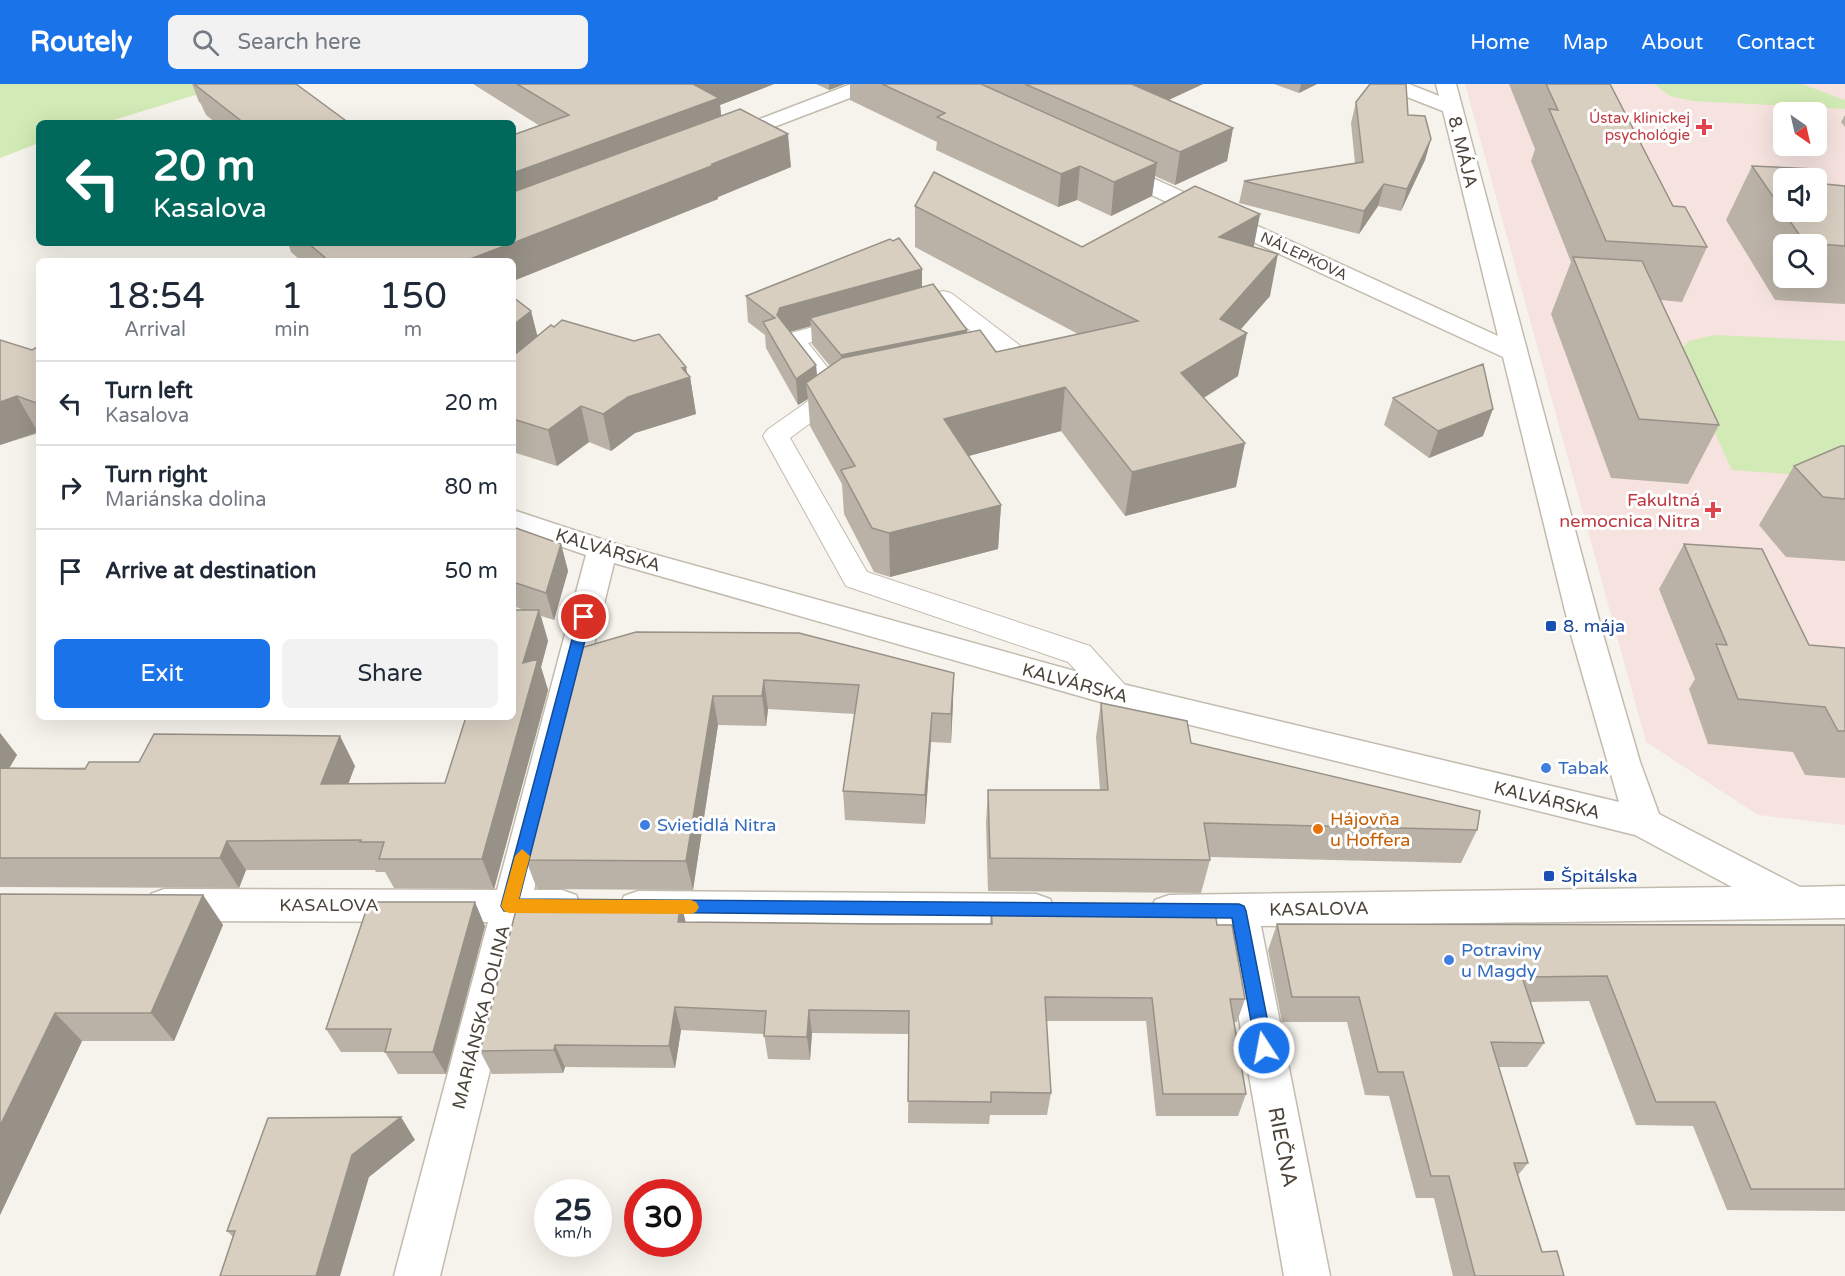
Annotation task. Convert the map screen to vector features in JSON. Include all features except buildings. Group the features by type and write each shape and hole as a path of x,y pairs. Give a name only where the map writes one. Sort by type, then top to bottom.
{"street":[{"path":"710,144 869,84"},
{"path":"1391,84 1448,95"},
{"name":"8. MÁJA","path":"1448,95 1586,631 1623,762 1644,823"},
{"name":"NÁLEPKOVA","path":"1094,160 1513,352"},
{"name":"KALVÁRSKA","path":"516,521 602,550 1118,695 1644,823"},
{"name":"MARIÁNSKA DOLINA","path":"417,1276 509,906 602,550"},
{"path":"1644,823 1792,900"},
{"name":"KASALOVA","path":"1131,910 1239,911 1792,900 1845,902"},
{"name":"KASALOVA","path":"130,905 1071,910"},
{"name":"RIEČNA","path":"1239,911 1307,1276"}],"lane":[{"path":"835,393 793,340 943,298 1017,355"},
{"path":"983,362 1045,349"},
{"path":"869,386 835,393 776,436 856,579 957,615 1079,654 1118,695"}],"shaded area":[{"name":"Fakultná nemocnica Nitra","path":"1465,84 1845,84 1845,825 1758,815 1646,742"}],"green space":[{"path":"0,84 231,84 114,120 36,120 36,144 0,158"},
{"path":"1654,84 1802,84 1845,100 1845,109 1827,108 1827,102 1773,102 1773,105 1693,101 1670,96"},
{"path":"1714,335 1845,341 1845,478 1732,470 1680,358 1679,351 1689,341"}],"slow traffic":[{"path":"522,856 509,906 691,907"}],"place":[{"name":"Ústav klinickej psychológie","path":"1704,127"},
{"name":"Fakultná nemocnica Nitra","path":"1713,510"},
{"name":"8. mája","path":"1551,626"},
{"name":"Tabak","path":"1546,768"},
{"name":"Svietidlá Nitra","path":"645,825"},
{"name":"Hájovňa u Hoffera","path":"1318,829"},
{"name":"Špitálska","path":"1549,876"},
{"name":"Potraviny u Magdy","path":"1449,960"}],"route":[{"path":"584,617 509,906 1239,911 1264,1048"}]}
